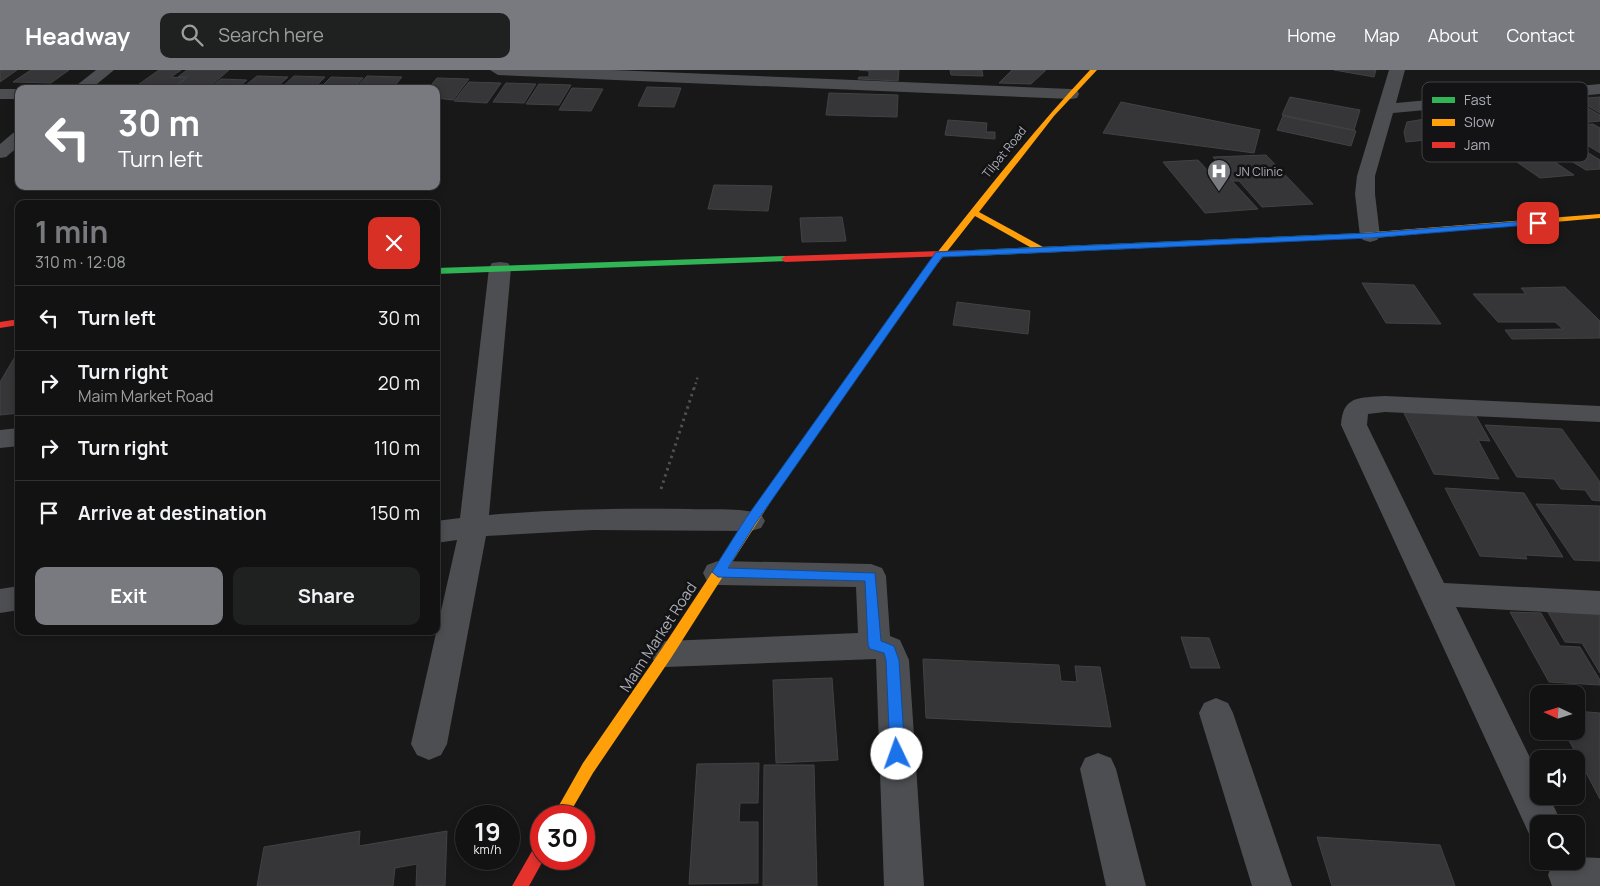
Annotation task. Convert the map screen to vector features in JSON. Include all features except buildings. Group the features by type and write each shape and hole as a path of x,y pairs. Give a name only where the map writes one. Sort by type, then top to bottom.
{"street":[{"path":"85,85 106,70"},
{"path":"498,70 764,76 1071,94"},
{"name":"Tilpat Road","path":"939,254 1052,114 1094,70"},
{"path":"1370,236 1365,194 1366,176 1397,70"},
{"path":"0,94 15,94"},
{"path":"1386,109 1422,106"},
{"path":"1,152 15,141"},
{"path":"973,212 1040,249"},
{"path":"440,271 939,254 1370,236 1600,216"},
{"name":"Maim Market Road","path":"566,805 588,768 666,654 750,521 939,254"},
{"path":"429,744 474,526 500,268"},
{"path":"0,325 15,323"},
{"path":"1539,815 1354,425 1356,410 1364,406 1385,404 1600,414"},
{"path":"0,439 15,437"},
{"path":"440,531 474,526 651,518 750,521"},
{"path":"718,572 871,576 874,645"},
{"path":"1434,594 1600,603"},
{"path":"0,601 15,599"},
{"path":"666,654 874,645 889,649 893,660 904,886"},
{"path":"1216,714 1272,886"},
{"path":"1098,769 1126,886"},
{"path":"520,886 530,868"}],"path":[{"path":"651,518 698,376"}],"traffic: fast":[{"path":"973,253 1362,236"},
{"path":"440,271 785,259"},
{"path":"769,495 924,275"}],"traffic: slow":[{"path":"924,275 1052,115 1094,70"},
{"path":"973,212 1040,249"},
{"path":"1362,236 1600,216"},
{"path":"566,805 588,768 666,654 769,495"}],"traffic: jam":[{"path":"785,259 973,253"},
{"path":"0,325 15,323"},
{"path":"520,886 530,868"}],"place":[{"name":"JN Clinic","path":"1219,192"}],"route":[{"path":"897,754 893,660 889,649 874,645 871,576 718,572 750,521 939,254 1112,245 1370,236 1538,223"}]}
